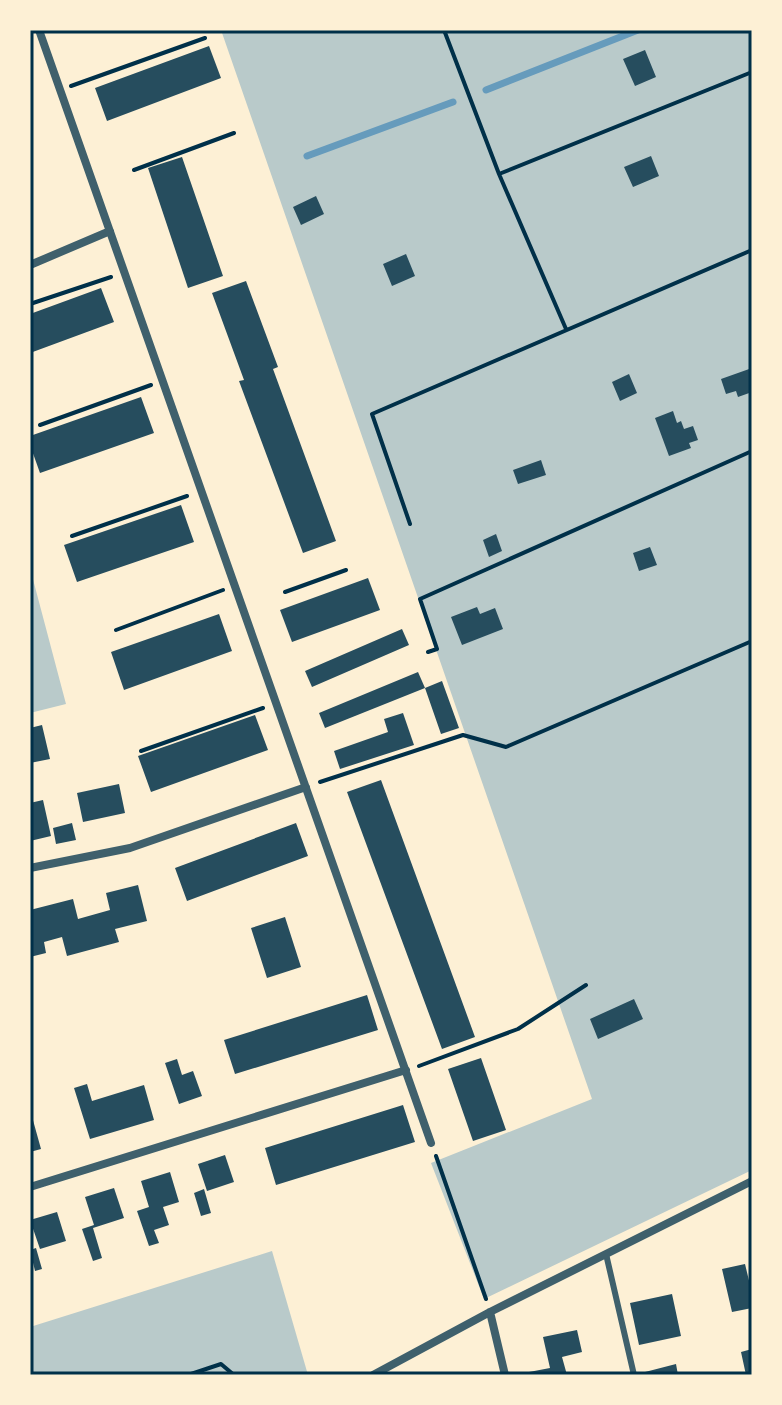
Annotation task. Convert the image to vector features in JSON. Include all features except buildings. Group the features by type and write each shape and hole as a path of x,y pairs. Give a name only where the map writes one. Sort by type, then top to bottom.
{"street":[{"path":"39,30 431,1143"},
{"path":"30,265 110,231"},
{"path":"30,868 130,848 306,787"},
{"path":"30,1187 406,1070"},
{"path":"373,1375 490,1312 752,1181"},
{"path":"490,1312 505,1375"}],"lane":[{"path":"606,1254 634,1375"}],"path":[{"path":"444,30 499,174 566,329"},
{"path":"60,90 205,38"},
{"path":"499,174 752,72"},
{"path":"134,170 234,133"},
{"path":"410,524 372,414 752,250"},
{"path":"30,304 125,272"},
{"path":"40,425 163,381"},
{"path":"428,652 437,649 420,599 752,451"},
{"path":"72,536 202,491"},
{"path":"285,592 346,570"},
{"path":"116,630 235,586"},
{"path":"306,787 463,735 506,747 752,641"},
{"path":"141,751 276,703"},
{"path":"406,1070 518,1029 586,985"},
{"path":"431,1143 490,1312"},
{"path":"188,1375 221,1364 234,1375"}],"shaded area":[{"path":"221,30 752,30 752,1170 484,1299 431,1163 592,1099"},
{"path":"30,568 66,704 30,713"},
{"path":"272,1251 308,1375 30,1375 30,1327"}],"waterway":[{"path":"486,90 638,30"},
{"path":"307,156 453,102"}]}
